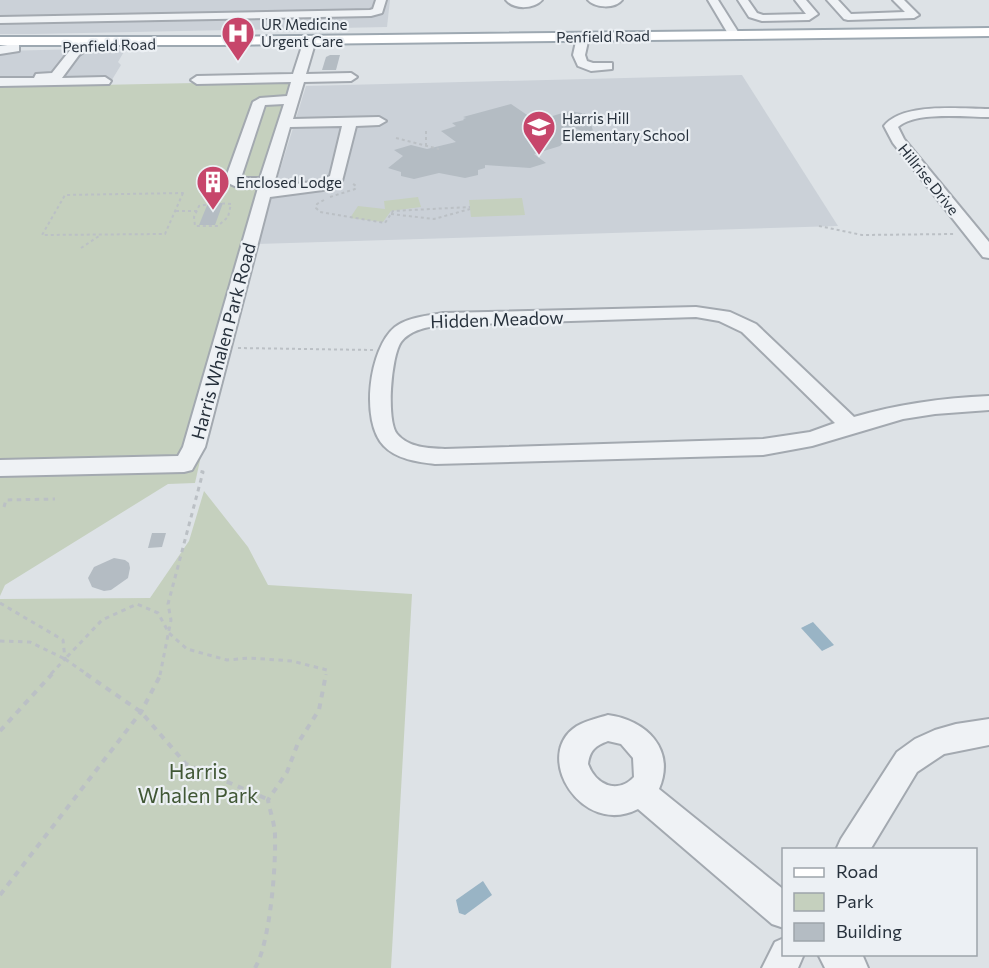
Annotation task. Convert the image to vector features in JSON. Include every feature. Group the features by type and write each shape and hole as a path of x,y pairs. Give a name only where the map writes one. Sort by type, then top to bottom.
{"main road":[{"name":"Penfield Road","path":"91,43 218,41 315,32 583,37 989,32"},
{"name":"Penfield Road","path":"3,46 218,41"}],"street":[{"path":"0,20 310,14 315,32 375,12 380,8 381,0"},
{"path":"511,0 516,4 533,3 537,0"},
{"path":"593,0 615,2 617,0"},
{"path":"703,0 729,35"},
{"path":"713,0 729,35"},
{"path":"743,0 753,15 762,18 809,17 813,14 800,0"},
{"path":"832,0 848,17 914,15 898,0"},
{"path":"0,29 14,20 27,7"},
{"name":"Harris Whalen Park Road","path":"184,464 194,447 265,188 297,79 315,32 310,14"},
{"path":"14,20 17,23 9,33 10,36 18,38 129,37 156,41"},
{"path":"583,37 579,55 582,63 591,67 608,66"},
{"path":"0,80 56,77 65,58 91,43"},
{"path":"0,80 79,81 108,76"},
{"path":"197,80 351,77"},
{"path":"291,99 260,102 233,180 265,188 323,185 338,178 350,122"},
{"name":"Hillrise Drive","path":"989,113 914,115 898,118 891,126 898,140 989,253"},
{"path":"284,123 379,121"},
{"path":"971,230 989,225"},
{"name":"Hidden Meadow","path":"386,350 390,340 396,334 428,320 711,313 736,320 749,328 850,426"},
{"path":"386,350 381,421 384,432 398,447 426,457 763,447 788,444 904,410 936,405 989,403"},
{"path":"0,468 184,464"},
{"path":"853,848 907,762 919,751 953,737 989,732"},
{"path":"640,792 782,911"},
{"path":"837,956 851,968"}],"path":[{"path":"426,131 426,146"},
{"path":"396,138 439,149"},
{"path":"352,183 356,186 355,189 321,201 316,208 320,212 337,216 385,223 391,214 393,211 422,208 470,208 434,219 391,214"},
{"path":"183,193 176,211 165,234 42,236 65,195 183,193"},
{"path":"176,211 197,210 199,206 231,204 228,217 218,226 195,226 194,217 197,210"},
{"path":"819,226 862,235 971,230"},
{"path":"81,248 100,236"},
{"path":"222,348 386,350"},
{"path":"0,896 141,712 161,673 171,620 168,604 203,472 184,464"},
{"path":"4,507 6,500 55,499"},
{"path":"0,603 63,640 64,659"},
{"path":"0,731 102,620 137,604 158,613 169,633 187,649 226,660 249,658 292,661 327,670 319,710 298,742 288,772 268,800 275,835 272,891 261,958 255,968"},
{"path":"0,641 30,642 64,659 141,712 186,764 268,800"}],"shaded area":[{"path":"0,0 390,0 387,27 0,34"},
{"path":"126,48 118,62 121,65 110,83 0,85 0,51"},
{"name":"Harris Hill Elementary School","path":"742,75 838,226 257,244 306,86"}],"green space":[{"path":"291,81 263,178 195,483 168,484 5,585 0,596 0,87"},
{"path":"418,197 421,207 391,211 383,222 350,218 358,206 385,209 384,201"},
{"path":"522,198 525,215 471,217 469,200"},
{"name":"Harris Whalen Park","path":"204,491 248,547 268,585 412,594 391,968 0,968 0,599 150,598 189,541"}],"water":[{"path":"813,622 834,645 822,651 801,628"},
{"path":"483,881 492,895 465,915 459,913 456,900"}],"building":[{"path":"340,55 336,70 322,70 326,57"},
{"path":"511,104 536,121 569,111 588,114 594,134 576,129 560,146 534,154 546,163 530,168 485,165 485,168 478,170 478,175 465,178 439,173 414,179 401,176 401,172 388,168 403,156 394,150 411,145 427,149 456,142 441,131 456,126 452,123 466,118 463,117"},
{"name":"Enclosed Lodge","path":"208,203 223,203 215,225 199,225"},
{"path":"152,533 166,533 162,547 148,548"},
{"path":"114,558 129,563 128,578 111,590 104,591 92,587 88,578 94,567"}],"place":[{"name":"UR Medicine Urgent Care","path":"238,62"},
{"name":"Harris Hill Elementary School","path":"539,156"},
{"name":"Enclosed Lodge","path":"213,211"}]}
